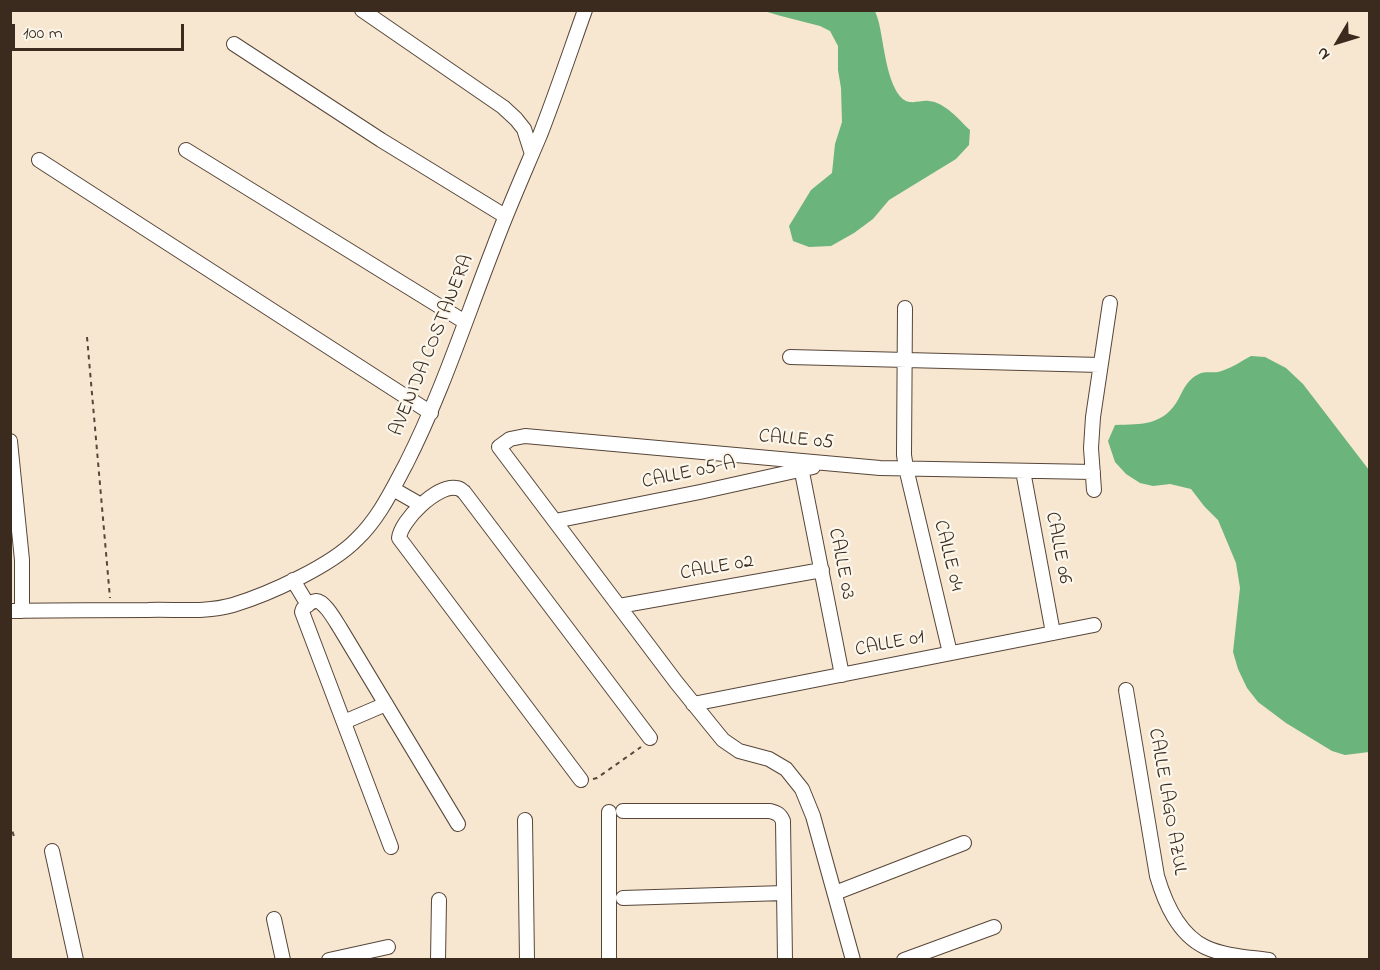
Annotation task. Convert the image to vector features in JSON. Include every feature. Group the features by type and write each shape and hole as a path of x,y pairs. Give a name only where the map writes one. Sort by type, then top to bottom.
{"street":[{"path":"362,10 509,113 524,129 531,154"},
{"name":"AVENIDA COSTANERA","path":"16,611 195,611 213,609 249,600 293,580 328,562 357,540 393,489 431,413 505,216 563,74 585,10"},
{"path":"234,44 381,140 505,216"},
{"path":"186,150 465,322"},
{"path":"39,160 431,413"},
{"path":"1094,490 1091,448 1093,417 1110,303"},
{"name":"CALLE 04","path":"905,308 904,455 950,653"},
{"path":"790,357 1100,365"},
{"name":"CALLE 05","path":"555,521 499,447 510,440 525,436 801,465 830,463 880,468 1093,472"},
{"path":"10,441 22,560 16,611"},
{"name":"CALLE 05-A","path":"555,521 700,492 801,465"},
{"name":"CALLE 03","path":"801,465 842,675"},
{"name":"CALLE 06","path":"1023,471 1053,633"},
{"path":"582,780 399,538 405,522 421,505 439,492 458,488 464,492 650,738"},
{"path":"393,489 421,505"},
{"path":"555,521 714,729 730,746 739,751 770,759 778,764 802,789 813,816 853,960"},
{"name":"CALLE 02","path":"619,606 822,570"},
{"path":"293,580 308,605"},
{"path":"391,847 302,612 316,601 329,610 458,824"},
{"name":"CALLE 01","path":"693,704 1094,625"},
{"name":"CALLE LAGO AZUL","path":"1126,690 1157,876 1171,911 1188,934 1207,948 1227,954 1269,960"},
{"path":"344,722 386,704"},
{"path":"623,811 770,811 781,816 783,821 785,960"},
{"path":"609,812 609,960"},
{"path":"525,819 527,960"},
{"path":"835,893 964,843"},
{"path":"52,851 76,960"},
{"path":"623,898 784,893"},
{"path":"438,960 439,900"},
{"path":"274,919 283,960"},
{"path":"904,960 994,927"},
{"path":"329,960 388,947"}],"path":[{"path":"87,337 110,584 110,610"},
{"path":"582,780 597,778 650,738"},
{"path":"10,823 15,840"}],"green space":[{"path":"764,11 875,11 891,79 900,96 909,102 929,101 946,108 970,130 969,145 956,159 889,200 873,219 831,246 809,247 793,241 789,226 811,190 832,173 835,144 842,122 838,46 830,31 820,26"},
{"path":"1251,356 1265,357 1286,368 1303,384 1369,470 1369,752 1345,755 1332,751 1286,723 1258,702 1247,688 1233,652 1240,588 1236,563 1218,520 1191,489 1170,484 1153,486 1140,483 1126,474 1115,462 1108,441 1115,425 1152,422 1166,414 1195,376 1222,371"}]}
